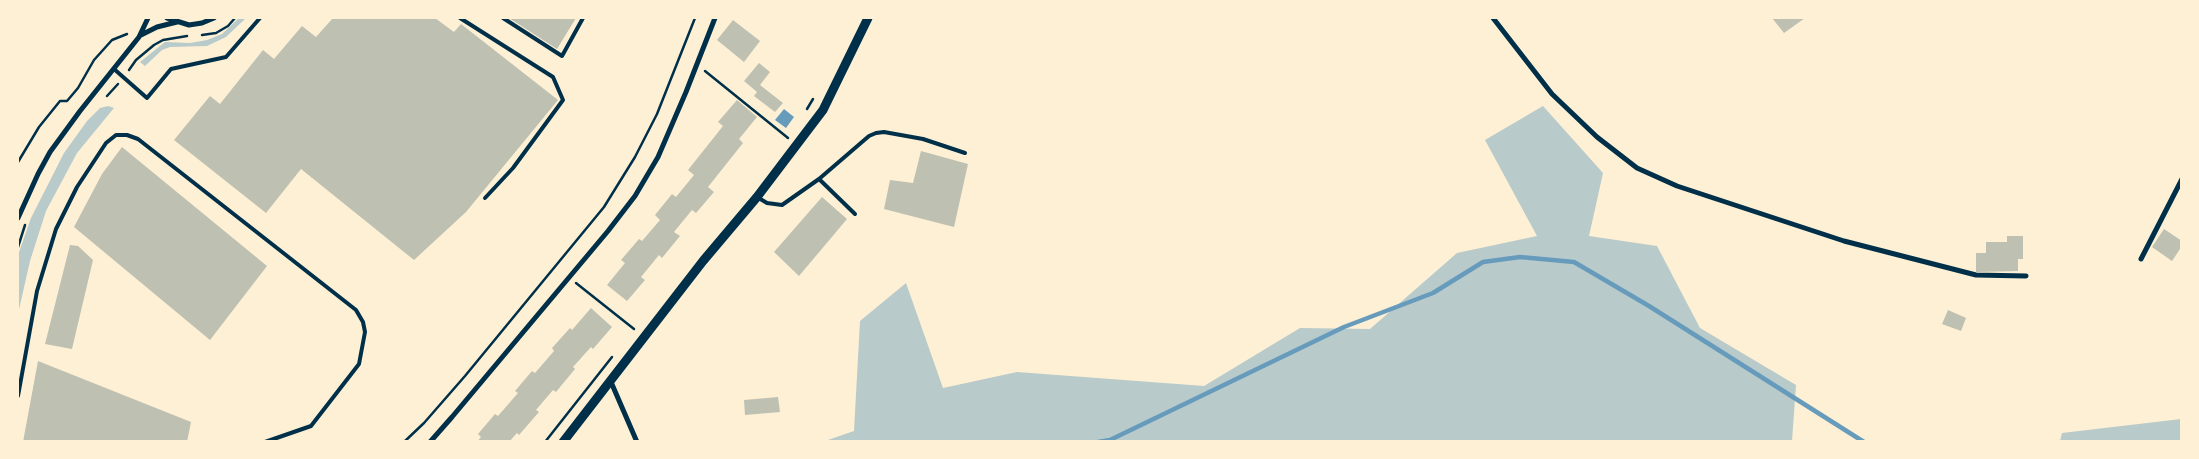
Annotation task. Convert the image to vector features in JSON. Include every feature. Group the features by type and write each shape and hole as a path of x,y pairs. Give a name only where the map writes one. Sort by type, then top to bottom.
{"street":[{"path":"18,218 50,152 139,37 148,18"},
{"path":"167,18 190,25 214,18"},
{"path":"430,442 608,231 635,196 658,157 715,18"},
{"path":"563,442 703,262 757,197 823,110 868,18"},
{"path":"1493,18 1552,94 1597,137 1637,168 1677,186 1844,241 1976,275 2026,276"},
{"path":"139,37 157,27 177,22"},
{"path":"2142,259 2182,179"},
{"path":"611,382 638,442"}],"lane":[{"path":"114,69 147,98 171,69 226,57 260,18"},
{"path":"460,18 553,77 563,100 513,168 485,198"},
{"path":"502,18 562,56 583,18"},
{"path":"757,197 767,203 782,205 820,179 876,133 884,132 923,140 965,153"},
{"path":"18,396 37,291 56,229 77,186 106,143 116,135 127,135 138,140 356,310 363,322 365,332 359,364 311,426 265,442"},
{"path":"820,179 855,214"}],"path":[{"path":"106,98 124,78 136,60 159,42 179,37 216,33 228,26 235,18"},
{"path":"404,442 424,423 453,389 604,207 635,157 657,114 695,18"},
{"path":"18,162 39,127 60,101 67,101 78,88 94,60 112,40 132,30"},
{"path":"703,69 788,138 782,145"},
{"path":"804,113 817,93"},
{"path":"18,246 27,221"},
{"path":"576,283 634,329 628,336"},
{"path":"545,442 616,351"}],"shaded area":[{"path":"239,18 246,18 226,37 207,46 170,47 162,50 145,66 140,62 165,42 190,43 207,40 222,34"},
{"path":"108,106 114,108 77,153 46,211 30,261 18,314 18,255 31,218 64,153 87,121 100,108"},
{"path":"1543,106 1603,173 1589,236 1657,246 1700,328 1796,385 1792,441 825,441 854,431 860,321 906,283 943,388 1017,372 1204,386 1300,328 1370,329 1457,253 1537,236 1485,140"},
{"path":"2181,419 2181,441 2060,441 2062,433"}],"water":[{"path":"784,109 794,117 786,128 775,120"}],"building":[{"path":"333,18 435,18 454,32 461,24 558,100 466,212 414,260 301,169 266,213 174,140 210,96 220,104 263,50 274,59 302,26 316,37"},
{"path":"509,18 576,18 557,49"},
{"path":"1772,18 1805,18 1784,33"},
{"path":"733,20 760,41 744,62 717,40"},
{"path":"759,63 770,72 760,85 783,103 775,112 754,96 757,92 744,81"},
{"path":"737,100 757,117 739,139 743,143 708,187 714,192 696,213 692,210 674,232 680,236 662,258 659,255 641,277 645,280 627,301 607,285 625,263 621,260 639,239 642,241 660,220 655,215 672,194 676,197 694,175 688,170 723,126 718,122"},
{"path":"122,147 267,266 210,340 74,227 102,174"},
{"path":"921,151 968,164 954,227 884,209 890,180 913,183"},
{"path":"822,197 847,219 799,276 774,252"},
{"path":"2164,229 2182,241 2182,246 2172,261 2152,247"},
{"path":"2007,236 2023,236 2023,259 2018,259 2018,271 1976,272 1976,253 1986,253 1986,242 2007,242"},
{"path":"70,245 78,246 93,260 72,349 45,344"},
{"path":"591,308 612,327 593,349 591,347 573,367 575,369 556,392 553,390 536,410 539,412 519,435 517,433 509,442 477,442 481,437 478,434 495,414 498,416 518,393 515,391 532,371 535,373 554,351 552,348 570,328 572,330"},
{"path":"1948,310 1966,318 1961,331 1942,324"},
{"path":"38,361 191,422 187,442 23,442"},
{"path":"778,397 780,412 745,415 744,400"}],"waterway":[{"path":"1098,442 1110,440 1344,327 1433,293 1483,262 1520,257 1574,262 1649,306 1864,442"}]}
